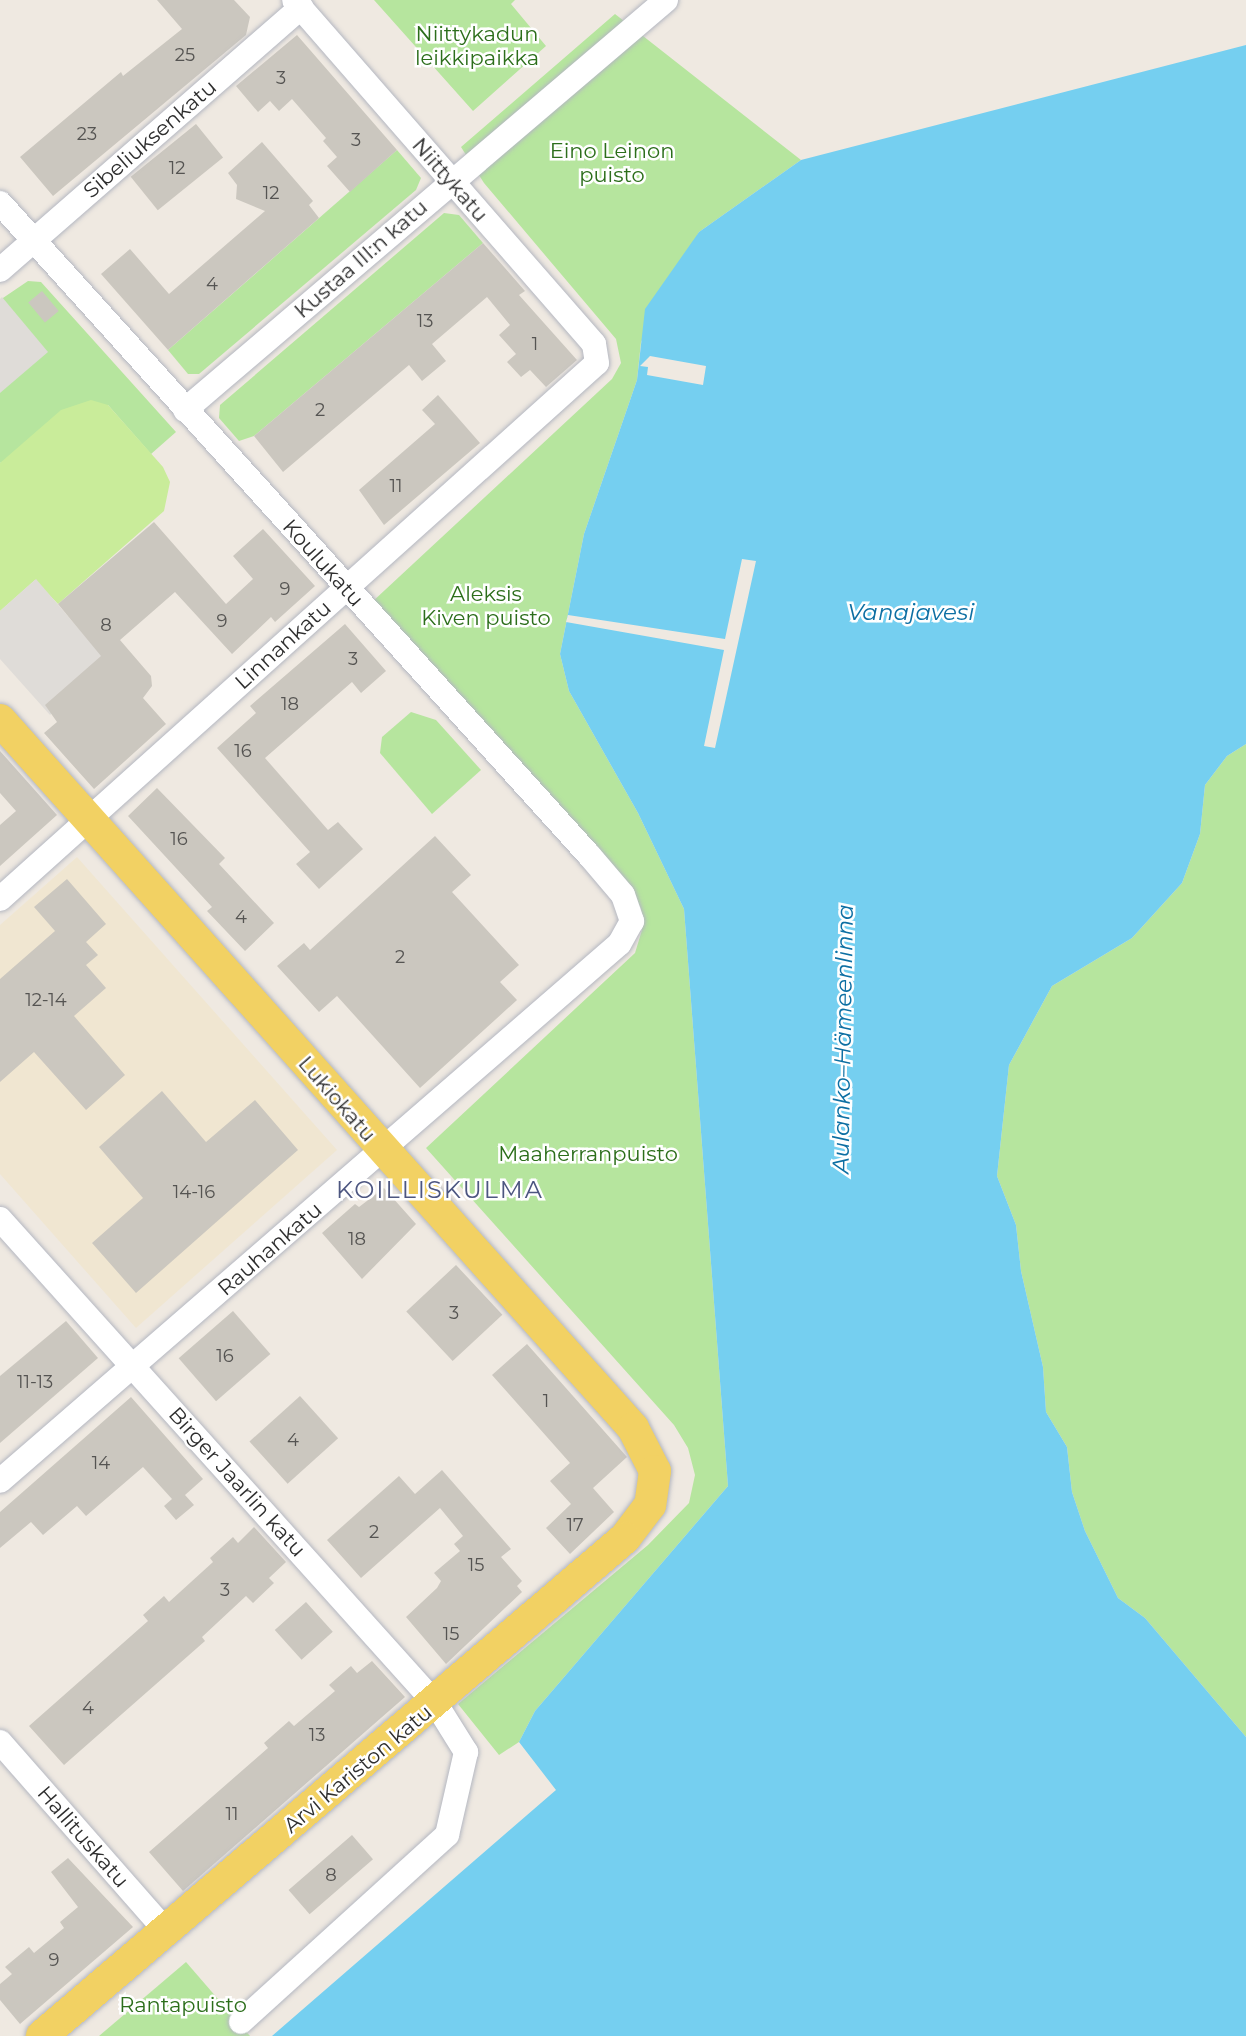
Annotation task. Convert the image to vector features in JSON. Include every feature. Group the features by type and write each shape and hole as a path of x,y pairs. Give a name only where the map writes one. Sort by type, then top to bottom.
{"main road":[{"name":"Lukiokatu","path":"0,720 633,1428 649,1451 655,1486"},
{"name":"Arvi Kariston katu","path":"42,2036 436,1704 625,1538 640,1522 655,1486"}],"street":[{"name":"Kustaa III:n katu","path":"185,410 666,0"},
{"name":"Niittykatu","path":"297,4 594,344 597,363"},
{"name":"Sibeliuksenkatu","path":"0,270 297,4"},
{"name":"Koulukatu","path":"0,203 623,895 631,912 630,930"},
{"name":"Linnankatu","path":"0,899 597,363"},
{"name":"Rauhankatu","path":"0,1481 383,1151 619,944 630,930"},
{"name":"Birger Jaarlin katu","path":"0,1219 436,1704 466,1752 447,1835 241,2022"},
{"name":"Hallituskatu","path":"0,1742 167,1932"}],"shaded area":[{"path":"2,297 48,352 0,393 0,299"},
{"path":"36,579 109,664 50,715 0,659 0,611"},
{"path":"77,857 337,1150 136,1328 0,1174 0,925"}],"green space":[{"name":"Niittykadun leikkipaikka","path":"374,0 515,0 511,4 546,46 473,111"},
{"path":"615,14 801,160 699,232 641,342 637,380 584,534 560,654 569,691 638,813 684,909 728,1486 535,1711 519,1742 499,1755 458,1704 648,1545 689,1503 695,1475 688,1448 674,1425 426,1148 635,953 642,930 641,908 598,848 371,603 612,379 621,363 616,339 484,183 461,147"},
{"path":"397,150 421,178 416,190 199,374 188,374 168,350"},
{"path":"444,213 459,215 483,243 254,436 239,441 219,418 220,405"},
{"path":"28,281 41,282 176,432 151,454 108,405 0,463 0,300"},
{"path":"91,400 108,405 163,467 170,482 164,511 58,604 35,580 0,611 0,463 61,410"},
{"path":"411,712 436,720 481,770 432,814 380,753 382,737"},
{"path":"1246,744 1246,1737 1145,1618 1118,1598 1085,1531 1072,1492 1067,1447 1046,1412 1043,1367 1021,1271 1016,1225 997,1176 1009,1065 1052,986 1132,938 1182,883 1200,834 1205,785 1227,756"},
{"name":"Rantapuisto","path":"186,1962 250,2036 99,2036"}],"water":[{"name":"Vanajavesi","path":"1246,45 1246,744 1227,756 1205,785 1200,834 1182,883 1132,938 1052,986 1009,1065 997,1176 1016,1225 1021,1271 1043,1367 1046,1412 1067,1447 1072,1492 1085,1531 1118,1598 1145,1618 1246,1737 1246,2036 272,2036 556,1790 519,1742 535,1711 728,1486 684,909 638,813 569,691 560,654 584,534 637,380 645,309 699,232 801,160"}],"pier":[{"path":"650,356 706,366 703,385 647,375 648,367 640,366"},
{"path":"742,559 756,561 715,748 704,746 724,650 566,622 568,615 725,639"}],"building":[{"path":"157,0 234,0 250,17 246,35 53,196 20,157 121,72 123,76 182,29"},
{"path":"297,35 397,150 350,192 327,166 337,157 323,141 326,138 292,99 279,111 270,101 258,112 236,86"},
{"path":"196,124 223,157 158,210 131,177"},
{"path":"262,142 313,201 309,205 319,218 168,350 101,274 130,249 169,294 265,211 236,199 237,185 228,173"},
{"path":"483,243 525,291 519,295 577,360 546,387 530,370 521,377 507,362 516,354 499,335 510,325 487,297 432,344 446,361 422,381 409,365 283,472 254,436"},
{"path":"42,291 59,311 45,322 28,303"},
{"path":"438,395 480,443 384,525 359,490 435,424 422,410"},
{"path":"154,522 226,604 253,579 233,556 263,529 315,586 275,622 271,617 232,654 175,592 120,640 151,676 152,686 143,698 166,724 94,789 44,733 57,722 45,705 101,656 58,604"},
{"path":"345,624 386,671 361,693 352,682 265,758 328,830 338,822 363,849 319,889 296,864 310,852 217,748 256,713 250,706"},
{"path":"0,751 57,815 0,866 0,825 16,811 0,793"},
{"path":"157,788 225,858 219,864 274,923 245,951 207,911 212,907 128,816"},
{"path":"435,836 471,875 452,892 519,965 500,982 517,1000 420,1088 337,996 319,1012 277,966 304,943 310,950"},
{"path":"67,879 106,924 86,942 98,955 86,965 106,988 74,1016 125,1075 86,1110 34,1052 0,1082 0,979 55,931 34,907"},
{"path":"162,1091 206,1142 255,1100 298,1150 136,1293 92,1243 143,1198 99,1147"},
{"path":"384,1188 416,1224 362,1279 322,1233 355,1204 359,1207"},
{"path":"456,1265 502,1315 453,1361 406,1311"},
{"path":"233,1311 270,1354 216,1401 179,1358"},
{"path":"66,1321 98,1358 0,1443 0,1376"},
{"path":"527,1344 627,1457 593,1488 614,1512 570,1554 546,1528 571,1504 550,1481 570,1463 492,1375"},
{"path":"300,1396 338,1438 288,1484 249,1442"},
{"path":"131,1397 203,1479 185,1495 194,1505 176,1520 164,1506 172,1499 143,1467 86,1516 77,1506 43,1535 31,1522 0,1548 0,1512"},
{"path":"442,1470 511,1549 501,1557 522,1581 517,1586 522,1592 446,1664 406,1617 437,1588 441,1581 434,1573 460,1551 454,1544 463,1536 440,1508 361,1578 327,1540 399,1476 415,1494"},
{"path":"254,1527 286,1562 269,1578 274,1583 253,1603 246,1596 202,1637 205,1641 64,1765 29,1726 148,1621 143,1615 164,1596 169,1602 213,1562 210,1558 233,1537 238,1543"},
{"path":"306,1602 333,1632 302,1660 275,1630"},
{"path":"372,1661 405,1697 183,1891 149,1852 268,1748 264,1743 289,1721 294,1726 335,1691 329,1685 351,1666 357,1673"},
{"path":"352,1835 373,1859 310,1914 289,1890"},
{"path":"68,1858 133,1927 20,2024 0,2000 0,1984 12,1974 5,1967 29,1947 34,1953 64,1928 60,1922 78,1907 51,1872"}],"district":[{"name":"KOILLISKULMA","path":"440,1190"}],"park label":[{"name":"Eino Leinon puisto","path":"612,163"},
{"name":"Aleksis Kiven puisto","path":"486,606"},
{"name":"Maaherranpuisto","path":"588,1154"}],"water label":[{"name":"Aulanko–Hämeenlinna","path":"843,1039"}]}
